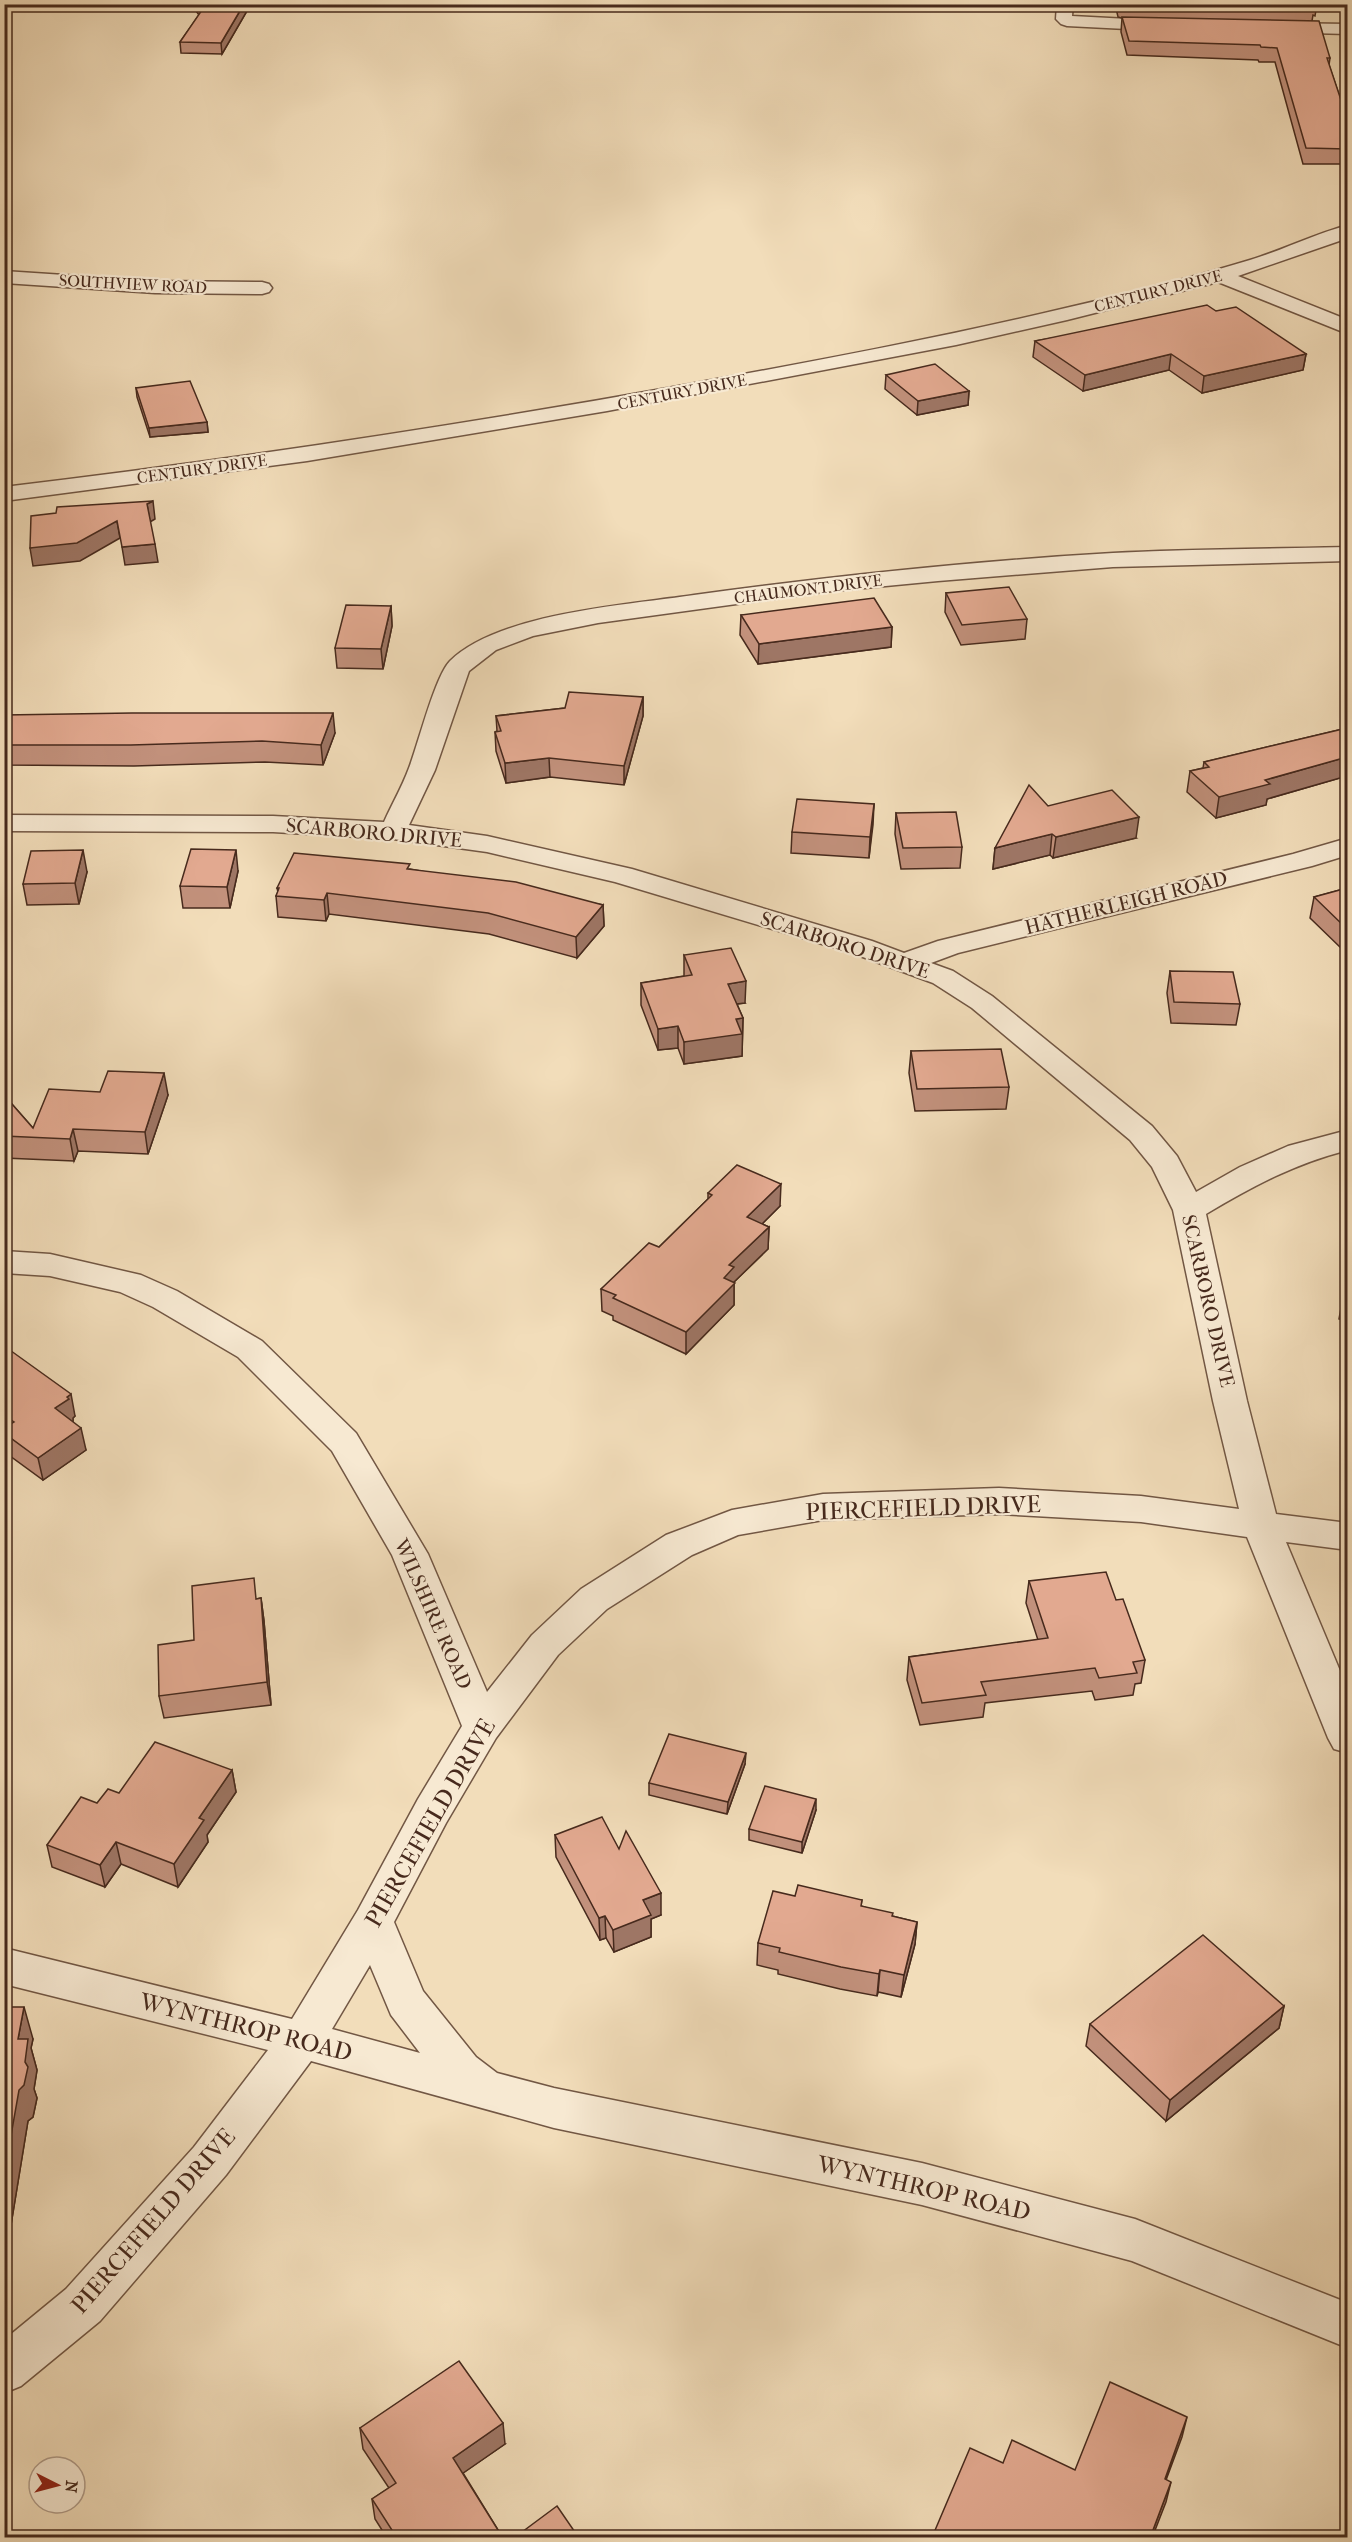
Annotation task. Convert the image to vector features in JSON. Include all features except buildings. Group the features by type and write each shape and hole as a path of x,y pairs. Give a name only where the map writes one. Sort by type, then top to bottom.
{"street":[{"path":"1065,4 1064,19 1077,24 1181,26"},
{"path":"1264,28 1347,29"},
{"name":"CENTURY DRIVE","path":"4,494 145,477 474,429 1007,328 1221,276 1308,248 1347,231"},
{"path":"1221,276 1347,328"},
{"name":"SOUTHVIEW ROAD","path":"4,277 155,287 262,288"},
{"name":"CHAUMONT DRIVE","path":"393,831 422,770 458,667 487,645 527,630 598,616 823,585 927,575 1113,560 1347,554"},
{"name":"SCARBORO DRIVE","path":"4,823 273,824 393,831 487,844 622,875 862,947 942,977 982,1002 1141,1133 1166,1163 1189,1210 1230,1401 1261,1526 1347,1738"},
{"name":"HATHERLEIGH ROAD","path":"905,962 948,947 1302,860 1347,846"},
{"path":"1189,1210 1251,1174 1299,1153 1347,1140"},
{"name":"WILSHIRE ROAD","path":"4,1262 50,1265 129,1283 165,1299 250,1349 344,1442 411,1554 482,1728"},
{"name":"PIERCEFIELD DRIVE","path":"4,2370 83,2305 210,2161 302,2040 373,1922 432,1811 482,1728 545,1645 594,1599 680,1545 732,1524 824,1507 999,1502 1141,1509 1347,1537"},
{"name":"WYNTHROP ROAD","path":"373,1922 406,2002 461,2071 488,2090"},
{"name":"WYNTHROP ROAD","path":"4,1966 302,2040 554,2108 922,2184 1135,2240 1347,2326"}]}
